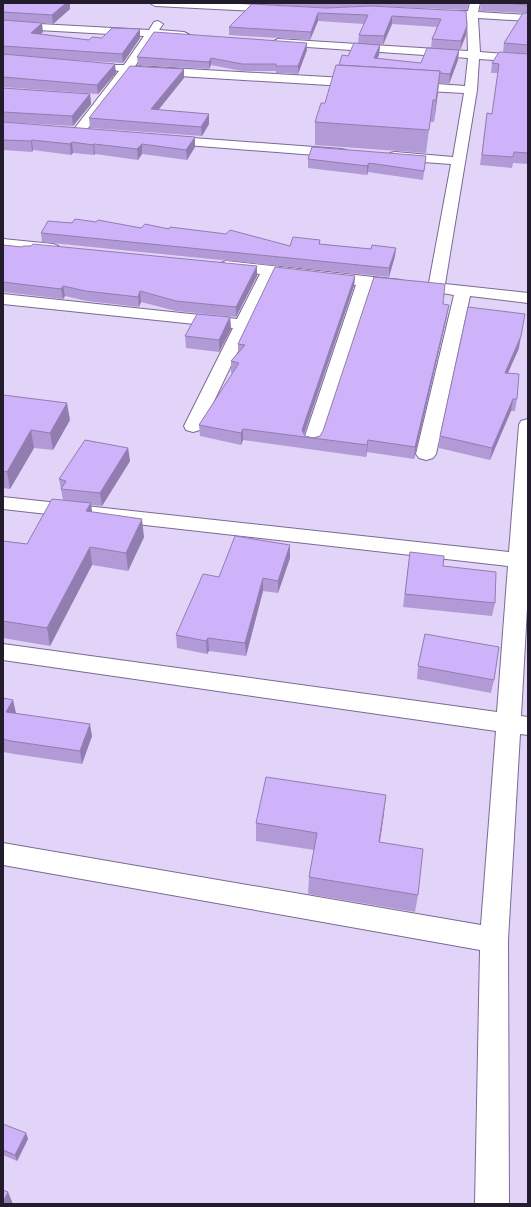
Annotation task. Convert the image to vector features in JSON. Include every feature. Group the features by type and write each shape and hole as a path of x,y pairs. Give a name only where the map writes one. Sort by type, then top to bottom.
{"street":[{"path":"155,3 288,10"},
{"path":"93,134 70,133 102,100 127,69 173,4"},
{"path":"449,14 474,9 528,18"},
{"path":"436,288 471,90 474,55 474,9"},
{"path":"3,25 199,36"},
{"path":"270,41 528,59"},
{"path":"103,67 370,84"},
{"path":"401,86 471,90"},
{"path":"87,99 102,100"},
{"path":"156,139 355,154"},
{"path":"379,155 458,161"},
{"path":"3,244 66,250"},
{"path":"214,265 528,298"},
{"path":"193,426 269,271"},
{"path":"312,442 365,282"},
{"path":"426,454 463,292"},
{"path":"3,299 242,324"},
{"path":"492,1204 494,940 519,725 519,560 528,425"},
{"path":"3,503 519,560"},
{"path":"3,652 519,725"},
{"path":"3,854 424,926 494,940"}],"building":[{"path":"3,3 66,3 52,15 3,12"},
{"path":"502,3 528,3 528,5"},
{"path":"252,4 326,8 371,6 466,11 467,26 461,41 432,39 441,19 392,16 384,36 359,35 368,15 318,13 311,32 229,27"},
{"path":"523,13 528,13 528,45 504,43"},
{"path":"3,20 42,23 31,33 89,40 92,37 102,38 112,28 140,29 122,54 3,46"},
{"path":"154,32 307,43 298,66 276,66 276,64 242,64 211,58 209,62 137,57"},
{"path":"354,43 380,45 374,58 421,63 427,48 459,50 450,74 440,73 440,71 339,65 342,55 348,56"},
{"path":"499,52 528,54 528,153 514,152 513,157 482,155 487,113 492,114 499,64 492,63"},
{"path":"3,54 115,64 97,85 3,77"},
{"path":"336,65 440,71 436,100 433,100 429,130 315,122 321,103 325,103"},
{"path":"130,66 184,69 151,109 209,114 201,127 89,118"},
{"path":"3,88 90,94 72,116 3,112"},
{"path":"3,122 195,137 186,150 142,144 137,149 72,142 70,144 32,140 3,140"},
{"path":"312,147 426,156 424,171 369,163 367,166 308,159"},
{"path":"75,219 96,222 98,220 141,228 145,224 169,229 170,227 226,234 230,230 290,246 293,237 320,240 319,244 371,249 372,245 396,248 389,268 41,233 48,221 72,223"},
{"path":"33,244 257,266 236,307 176,301 140,291 138,297 86,291 63,286 61,289 3,282 3,245 22,247 31,246"},
{"path":"275,267 355,276 302,430 305,436 313,438 320,436 323,431 374,277 445,284 443,304 449,305 415,447 368,440 367,445 243,429 241,433 199,425 239,363 231,361 245,345 238,344"},
{"path":"468,307 525,314 521,336 505,373 519,374 517,399 513,399 492,448 440,436"},
{"path":"197,314 230,317 219,340 185,336"},
{"path":"3,395 67,403 50,433 31,430 7,472 3,471"},
{"path":"85,440 128,448 100,493 61,489 66,481 59,479"},
{"path":"52,499 91,503 86,511 142,519 126,553 90,547 47,628 3,621 3,541 27,544"},
{"path":"235,536 290,545 278,581 263,578 245,643 208,638 206,641 176,635 203,574 219,577"},
{"path":"410,552 444,556 443,566 496,572 495,603 405,594"},
{"path":"425,634 499,647 494,680 418,666"},
{"path":"3,698 13,700 6,712 90,724 80,751 3,739"},
{"path":"266,777 386,795 379,842 423,849 418,895 309,877 317,833 256,823"},
{"path":"3,1124 26,1133 15,1155 3,1150"},
{"path":"3,1190 8,1192 3,1202"}]}
